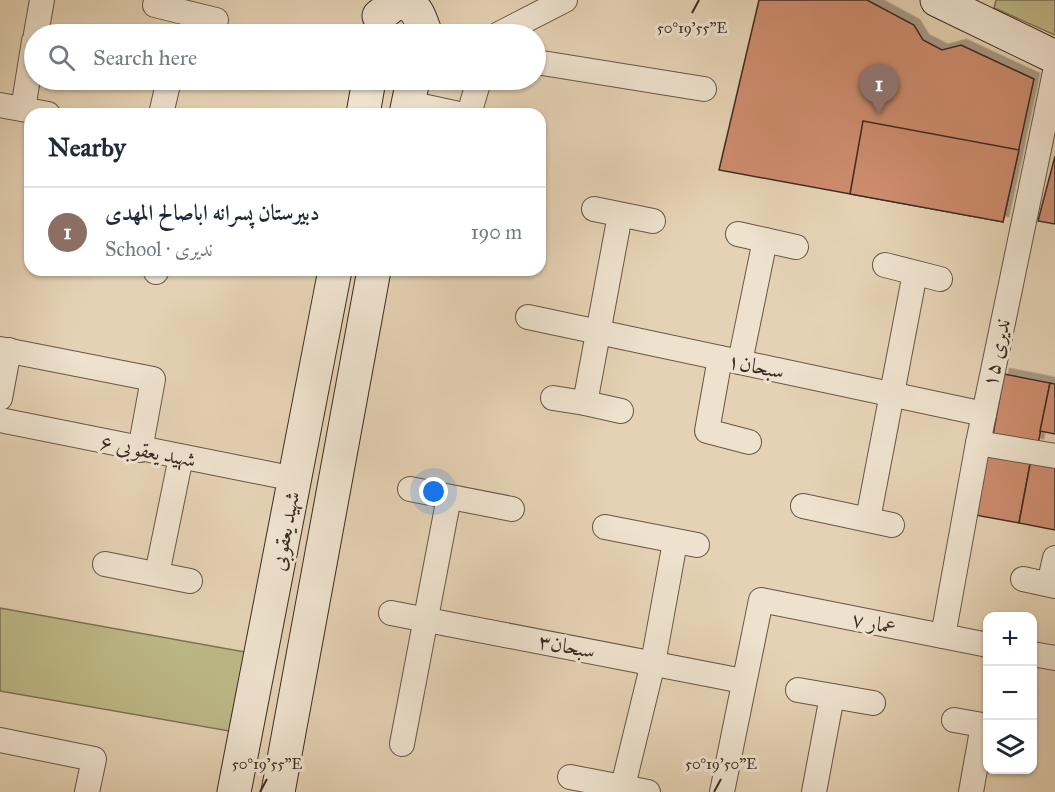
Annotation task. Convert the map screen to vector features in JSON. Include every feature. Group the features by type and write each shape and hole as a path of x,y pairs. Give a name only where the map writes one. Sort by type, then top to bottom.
{"street":[{"path":"38,24 42,0"},
{"path":"519,24 566,0"},
{"path":"937,0 981,10 1055,57"},
{"path":"379,17 397,2 408,4 428,21"},
{"path":"154,5 181,23 216,20"},
{"path":"546,64 704,89"},
{"path":"11,107 24,70"},
{"name":"ندیری ۱۵","path":"943,636 978,443 1055,72"},
{"path":"162,108 167,90"},
{"path":"364,108 367,90"},
{"path":"471,108 476,90"},
{"path":"409,99 439,108"},
{"path":"594,209 653,221"},
{"path":"585,403 620,215"},
{"path":"738,234 796,247"},
{"path":"749,442 707,431 765,240"},
{"path":"885,265 940,279"},
{"path":"868,519 915,273"},
{"name":"شهید یعقوبی","path":"234,792 334,276"},
{"name":"شهید یعقوبی","path":"278,792 373,276"},
{"name":"سبحان۱","path":"528,317 984,414"},
{"path":"0,398 4,350 153,379 140,450"},
{"path":"553,398 621,411"},
{"name":"شهید یعقوبی ۶","path":"0,420 140,450 295,479"},
{"path":"978,443 1055,456"},
{"path":"157,574 181,457"},
{"path":"410,489 512,509"},
{"path":"402,744 424,618 449,497"},
{"path":"803,506 892,525"},
{"path":"605,527 686,544 653,663 623,786"},
{"path":"1023,579 1052,585 1055,558"},
{"path":"105,564 190,581"},
{"name":"عمار ۷","path":"743,681 761,600 983,644"},
{"name":"سبحان۳","path":"391,612 743,681"},
{"path":"1037,655 1055,658"},
{"path":"722,792 743,681"},
{"path":"798,690 873,703"},
{"path":"814,792 832,696"},
{"path":"954,720 983,726"},
{"path":"971,792 983,735"},
{"path":"0,740 94,759 87,792"},
{"path":"570,777 648,792"}],"shaded area":[{"path":"996,0 1055,0 1055,35 994,8"},
{"path":"0,608 261,655 246,734 0,691"}],"building":[{"path":"759,0 867,0 914,25 923,40 942,50 961,45 1034,79 1003,222 719,170"},
{"path":"863,121 1019,150 1003,222 850,194"},
{"path":"1055,156 1055,224 1038,221"},
{"path":"1004,374 1050,383 1038,444 993,435"},
{"path":"1050,383 1055,384 1055,434 1040,431"},
{"path":"987,451 1031,459 1019,523 975,515"},
{"path":"1031,459 1055,464 1055,530 1019,523"}],"place":[{"name":"دبیرستان پسرانه اباصالح المهدی","path":"879,114"}]}
